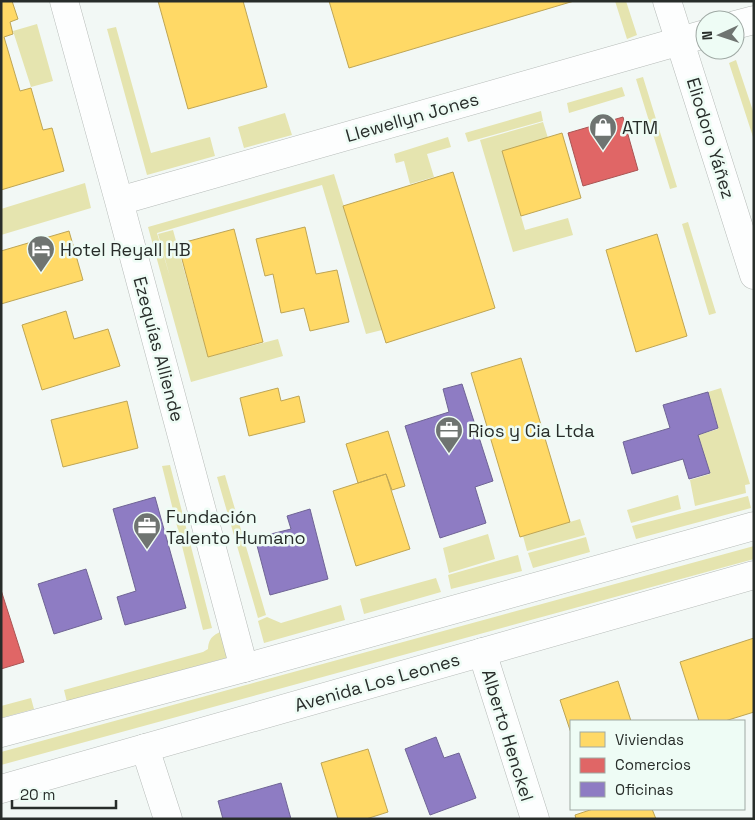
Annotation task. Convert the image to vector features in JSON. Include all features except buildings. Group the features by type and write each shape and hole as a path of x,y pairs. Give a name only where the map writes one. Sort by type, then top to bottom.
{"main road":[{"name":"Ezequías Alliende","path":"64,1 244,668"},
{"name":"Eliodoro Yáñez","path":"667,1 692,37 754,275"},
{"name":"Llewellyn Jones","path":"118,201 692,37"},
{"path":"1,734 754,526"},
{"name":"Avenida Los Leones","path":"1,789 754,575"},
{"name":"Alberto Henckel","path":"482,652 535,819"},
{"path":"145,748 168,819"}],"green space":[{"path":"615,1 626,1 637,35 627,39"},
{"path":"37,24 53,81 31,87 13,31"},
{"path":"116,27 151,153 210,137 215,156 147,175 107,29"},
{"path":"736,60 754,114 754,140 729,63"},
{"path":"643,77 677,187 670,189 636,79"},
{"path":"622,87 625,96 569,113 567,103"},
{"path":"541,111 543,121 468,142 465,133"},
{"path":"285,113 292,135 244,148 238,127"},
{"path":"543,122 548,138 502,151 525,230 568,218 573,235 513,252 480,140"},
{"path":"448,137 451,147 427,154 434,177 410,184 404,161 396,163 394,154"},
{"path":"334,174 382,330 366,334 322,185 157,233 170,277 158,234 173,230 208,357 278,339 283,356 191,382 148,227"},
{"path":"85,183 91,208 1,235 1,209"},
{"path":"688,222 716,313 709,315 682,224"},
{"path":"721,388 750,484 745,485 746,493 695,506 690,480 710,474 698,435 718,429 708,392"},
{"path":"170,465 212,628 203,630 162,466"},
{"path":"225,475 266,615 258,618 217,477"},
{"path":"678,495 681,509 631,523 627,510"},
{"path":"748,496 751,508 636,539 632,526"},
{"path":"580,519 585,535 527,551 523,536"},
{"path":"488,534 495,559 449,573 443,548"},
{"path":"586,537 590,552 533,568 528,553"},
{"path":"754,546 754,559 1,765 1,752"},
{"path":"518,555 522,571 451,589 448,575"},
{"path":"436,578 441,592 364,614 360,599"},
{"path":"341,605 345,620 264,643 258,621 267,617 281,623"},
{"path":"226,630 233,656 67,702 64,690 203,652 208,649 213,636"},
{"path":"31,698 34,709 1,718 1,706"}],"place":[{"name":"ATM","path":"603,151"},
{"name":"Hotel Reyall HB","path":"41,273"},
{"name":"Rios y Cia Ltda","path":"449,454"},
{"name":"Fundación Talento Humano","path":"147,550"}]}
